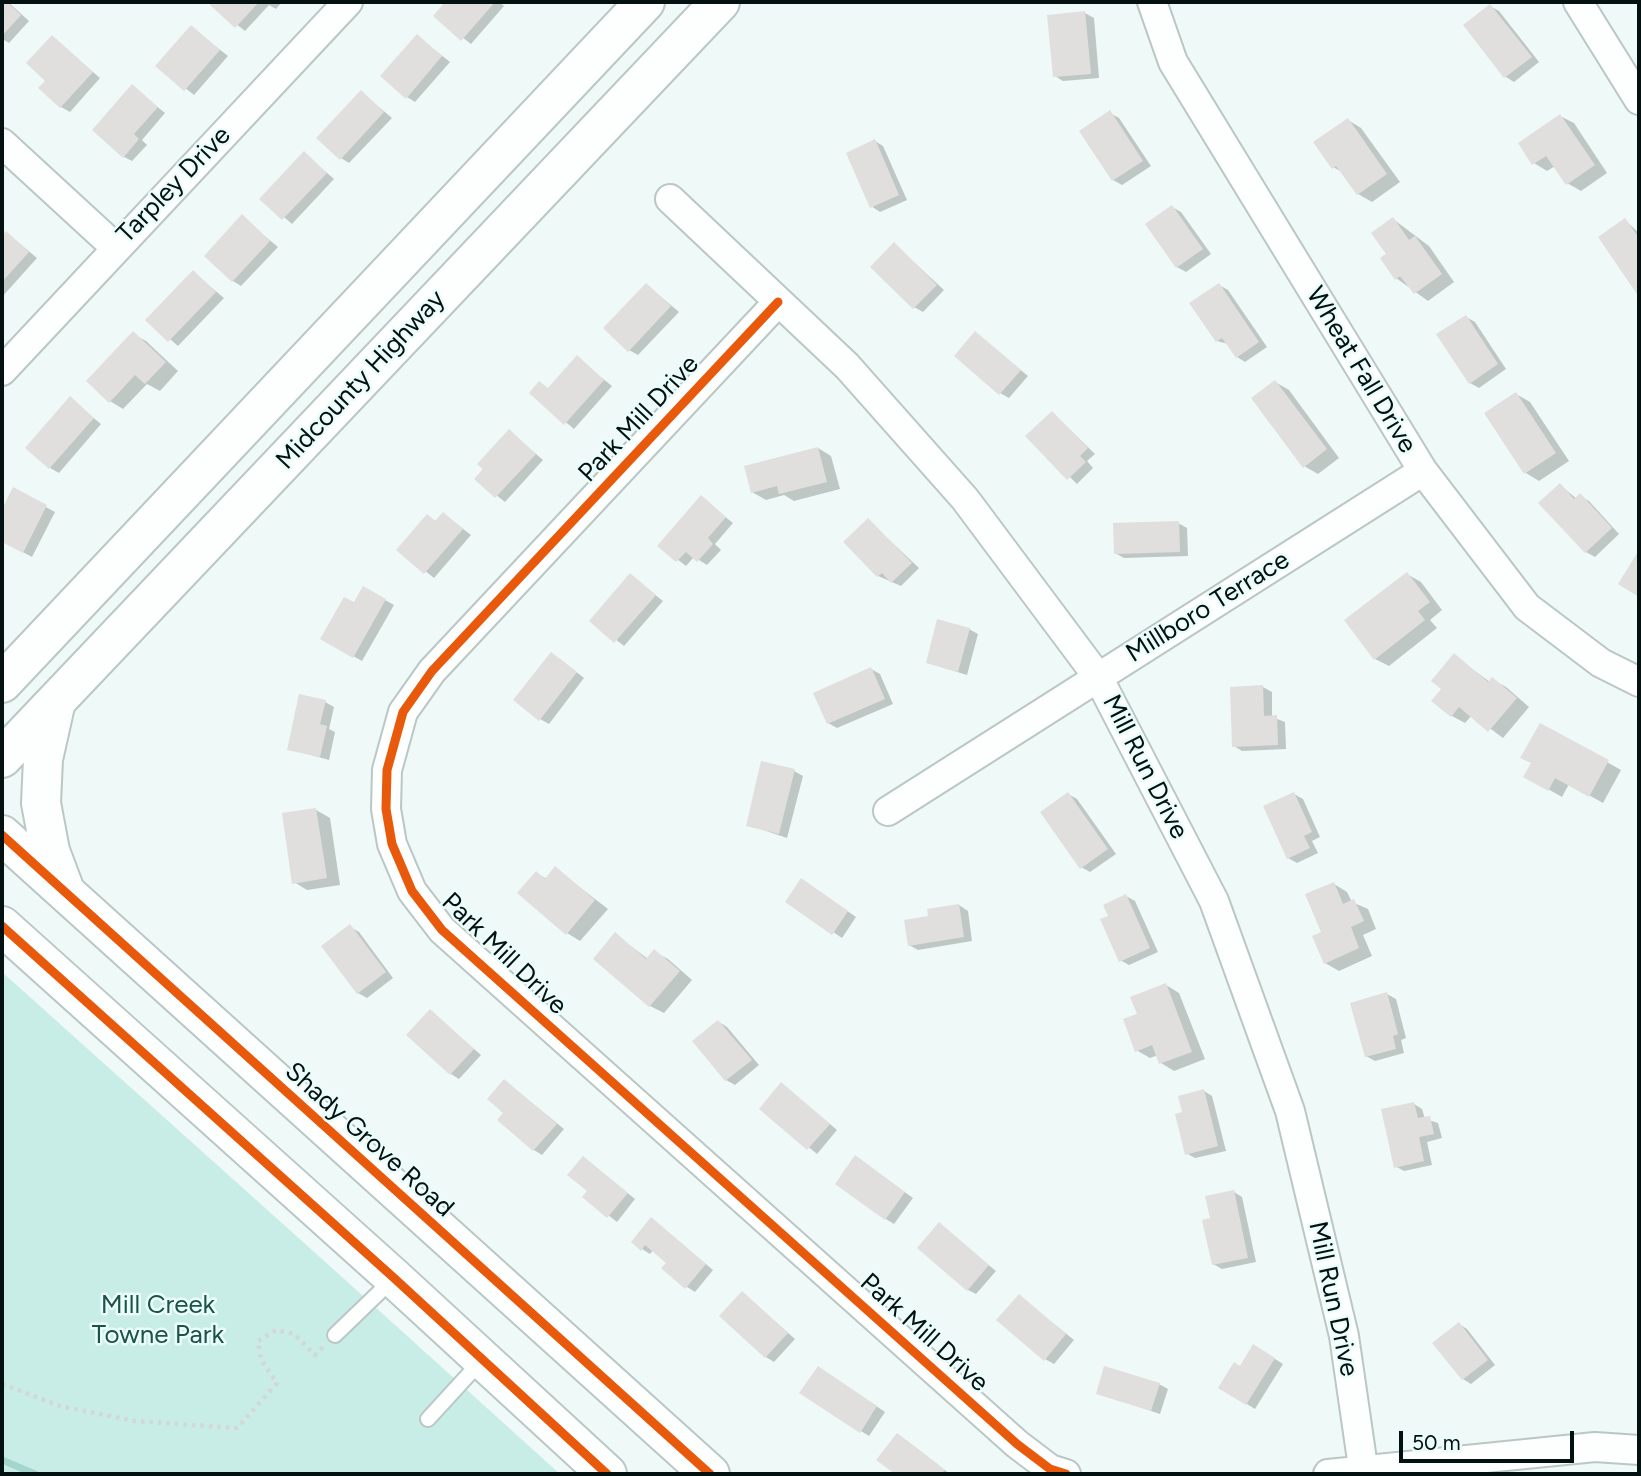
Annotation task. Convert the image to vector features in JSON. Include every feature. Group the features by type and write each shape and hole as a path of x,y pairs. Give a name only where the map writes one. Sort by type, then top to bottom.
{"main road":[{"name":"Midcounty Highway","path":"7,676 645,2"},
{"name":"Midcounty Highway","path":"2,758 720,2"},
{"path":"56,701 43,759 41,803 50,850 66,893"},
{"name":"Shady Grove Road","path":"2,835 710,1474"},
{"path":"2,926 394,1278 607,1474"}],"street":[{"name":"Tarpley Drive","path":"2,371 114,247 348,2"},
{"name":"Wheat Fall Drive","path":"1152,2 1173,62 1423,471 1527,607 1601,663 1639,682"},
{"path":"1578,2 1639,100"},
{"path":"2,143 114,247"},
{"name":"Mill Run Drive","path":"670,199 847,366 965,499 1098,677 1214,901 1290,1111 1344,1336 1364,1473"},
{"name":"Park Mill Drive","path":"778,302 432,671 403,712 387,770 386,809 392,844 412,891 442,930 1017,1444 1050,1469 1066,1474"},
{"name":"Millboro Terrace","path":"888,811 1423,471"},
{"path":"1328,1474 1364,1473 1595,1447 1639,1450"}],"lane":[{"path":"335,1335 394,1278"},
{"path":"428,1419 482,1360"}],"path":[{"path":"2,1384 60,1406 135,1421 237,1428 277,1383 261,1360 258,1341 276,1329 294,1334 315,1355 335,1335"}],"green space":[{"name":"Mill Creek Towne Park","path":"2,972 322,1259 560,1474 2,1474"}],"building":[{"path":"2,2 7,2 21,15 2,36"},
{"path":"213,2 259,2 235,28 210,5"},
{"path":"445,2 495,2 461,41 433,16"},
{"path":"1490,4 1532,57 1504,78 1463,25"},
{"path":"1085,11 1091,74 1053,77 1047,15"},
{"path":"191,25 220,50 184,91 155,66"},
{"path":"417,34 442,56 406,99 380,76"},
{"path":"52,35 93,72 60,108 38,88 45,81 26,63"},
{"path":"132,84 158,107 134,134 139,139 123,158 92,130"},
{"path":"361,90 384,112 340,160 316,138"},
{"path":"1110,110 1143,161 1112,181 1079,131"},
{"path":"1560,114 1595,165 1566,185 1546,156 1532,165 1518,143"},
{"path":"1348,118 1387,174 1357,195 1336,166 1332,169 1313,142"},
{"path":"875,139 899,195 870,208 846,153"},
{"path":"304,151 327,173 282,220 259,199"},
{"path":"1172,205 1203,249 1176,268 1145,224"},
{"path":"242,214 270,241 232,282 204,256"},
{"path":"1393,217 1409,240 1415,236 1442,274 1414,294 1400,276 1395,280 1380,258 1386,254 1371,233"},
{"path":"1625,218 1639,238 1639,297 1598,237"},
{"path":"6,231 29,252 2,282 2,236"},
{"path":"894,242 937,285 913,309 870,267"},
{"path":"193,270 216,292 168,342 145,320"},
{"path":"646,283 671,306 628,352 603,328"},
{"path":"1219,283 1259,342 1236,358 1222,338 1216,342 1189,303"},
{"path":"1466,315 1498,364 1469,384 1436,334"},
{"path":"133,331 166,362 145,384 135,375 109,403 86,381"},
{"path":"975,331 1021,370 999,395 954,356"},
{"path":"577,355 604,380 564,425 529,393 539,381 548,388"},
{"path":"1275,380 1327,449 1303,468 1251,398"},
{"path":"1516,392 1556,453 1524,474 1484,413"},
{"path":"70,396 94,418 49,469 25,448"},
{"path":"1052,411 1088,448 1080,456 1086,462 1067,480 1025,436"},
{"path":"509,429 536,454 495,498 474,479 483,469 477,464"},
{"path":"818,447 827,482 779,494 777,486 751,493 744,466"},
{"path":"1560,483 1574,499 1580,493 1612,528 1585,553 1538,503"},
{"path":"13,487 47,505 23,553 2,542 2,509"},
{"path":"701,495 726,517 708,538 713,544 697,562 686,552 676,562 657,546"},
{"path":"443,512 463,529 424,574 396,550 427,514 435,521"},
{"path":"868,518 912,563 891,583 882,573 877,577 843,542"},
{"path":"1179,521 1180,552 1114,554 1113,523"},
{"path":"1639,550 1639,597 1618,584"},
{"path":"1407,572 1430,602 1418,611 1425,620 1374,660 1344,620"},
{"path":"630,573 656,595 614,643 589,621"},
{"path":"363,586 386,599 353,658 320,639 344,597 354,602"},
{"path":"937,619 970,628 958,672 926,663"},
{"path":"551,652 577,672 539,721 513,700"},
{"path":"1454,653 1488,682 1492,677 1517,698 1488,732 1459,707 1451,717 1431,701 1441,689 1431,681"},
{"path":"871,667 885,699 827,724 813,693"},
{"path":"1263,685 1264,716 1277,715 1278,745 1232,747 1230,687"},
{"path":"299,694 326,700 320,724 327,726 320,757 287,750"},
{"path":"1540,723 1609,760 1589,797 1555,778 1548,791 1523,777 1531,763 1520,758"},
{"path":"761,761 795,769 779,834 746,826"},
{"path":"1068,792 1108,849 1080,869 1040,812"},
{"path":"1294,792 1312,832 1304,836 1310,848 1287,859 1263,806"},
{"path":"316,808 327,878 292,884 282,813"},
{"path":"555,866 595,900 566,935 517,893 536,871 545,879"},
{"path":"801,878 848,911 832,935 785,902"},
{"path":"1334,882 1343,904 1354,899 1364,921 1351,927 1359,948 1324,964 1312,936 1321,932 1305,894"},
{"path":"1126,894 1150,948 1119,962 1100,919 1108,916 1103,905"},
{"path":"959,904 964,937 908,946 904,920 928,916 927,909"},
{"path":"350,924 386,972 357,994 321,946"},
{"path":"615,932 646,959 654,949 680,971 649,1007 593,959"},
{"path":"1166,983 1192,1052 1159,1064 1152,1045 1135,1052 1123,1019 1137,1014 1130,997"},
{"path":"1387,992 1398,1034 1393,1036 1396,1049 1365,1057 1350,1003"},
{"path":"430,1009 474,1049 450,1075 406,1035"},
{"path":"718,1020 752,1060 725,1081 692,1041"},
{"path":"504,1079 557,1124 533,1151 497,1120 503,1113 487,1099"},
{"path":"781,1082 830,1124 807,1150 759,1109"},
{"path":"1204,1089 1218,1146 1185,1155 1175,1114 1182,1112 1178,1096"},
{"path":"1414,1102 1418,1118 1430,1116 1434,1134 1419,1137 1424,1161 1394,1168 1381,1109"},
{"path":"855,1155 905,1192 885,1220 835,1184"},
{"path":"583,1156 628,1193 607,1218 582,1197 587,1191 567,1175"},
{"path":"1234,1190 1248,1258 1212,1265 1202,1220 1210,1218 1205,1196"},
{"path":"651,1217 706,1264 685,1289 661,1268 666,1263 645,1245 641,1251 631,1242"},
{"path":"939,1222 989,1265 967,1291 917,1248"},
{"path":"742,1291 788,1333 765,1358 719,1316"},
{"path":"1019,1294 1066,1334 1044,1361 996,1320"},
{"path":"1459,1322 1488,1360 1462,1380 1432,1343"},
{"path":"1253,1344 1275,1358 1246,1405 1218,1388 1234,1362 1240,1366"},
{"path":"818,1366 877,1406 860,1433 799,1393"},
{"path":"1104,1366 1160,1383 1151,1411 1096,1394"},
{"path":"897,1433 945,1470 941,1474 895,1474 876,1460"}],"waterway":[{"path":"2,1460 35,1474"}],"cycle path":[{"path":"778,302 432,671 403,712 387,770 386,809 392,844 412,891 442,930 1017,1444 1050,1469 1066,1474"},
{"path":"2,835 710,1474"},
{"path":"2,926 394,1278 607,1474"}]}
